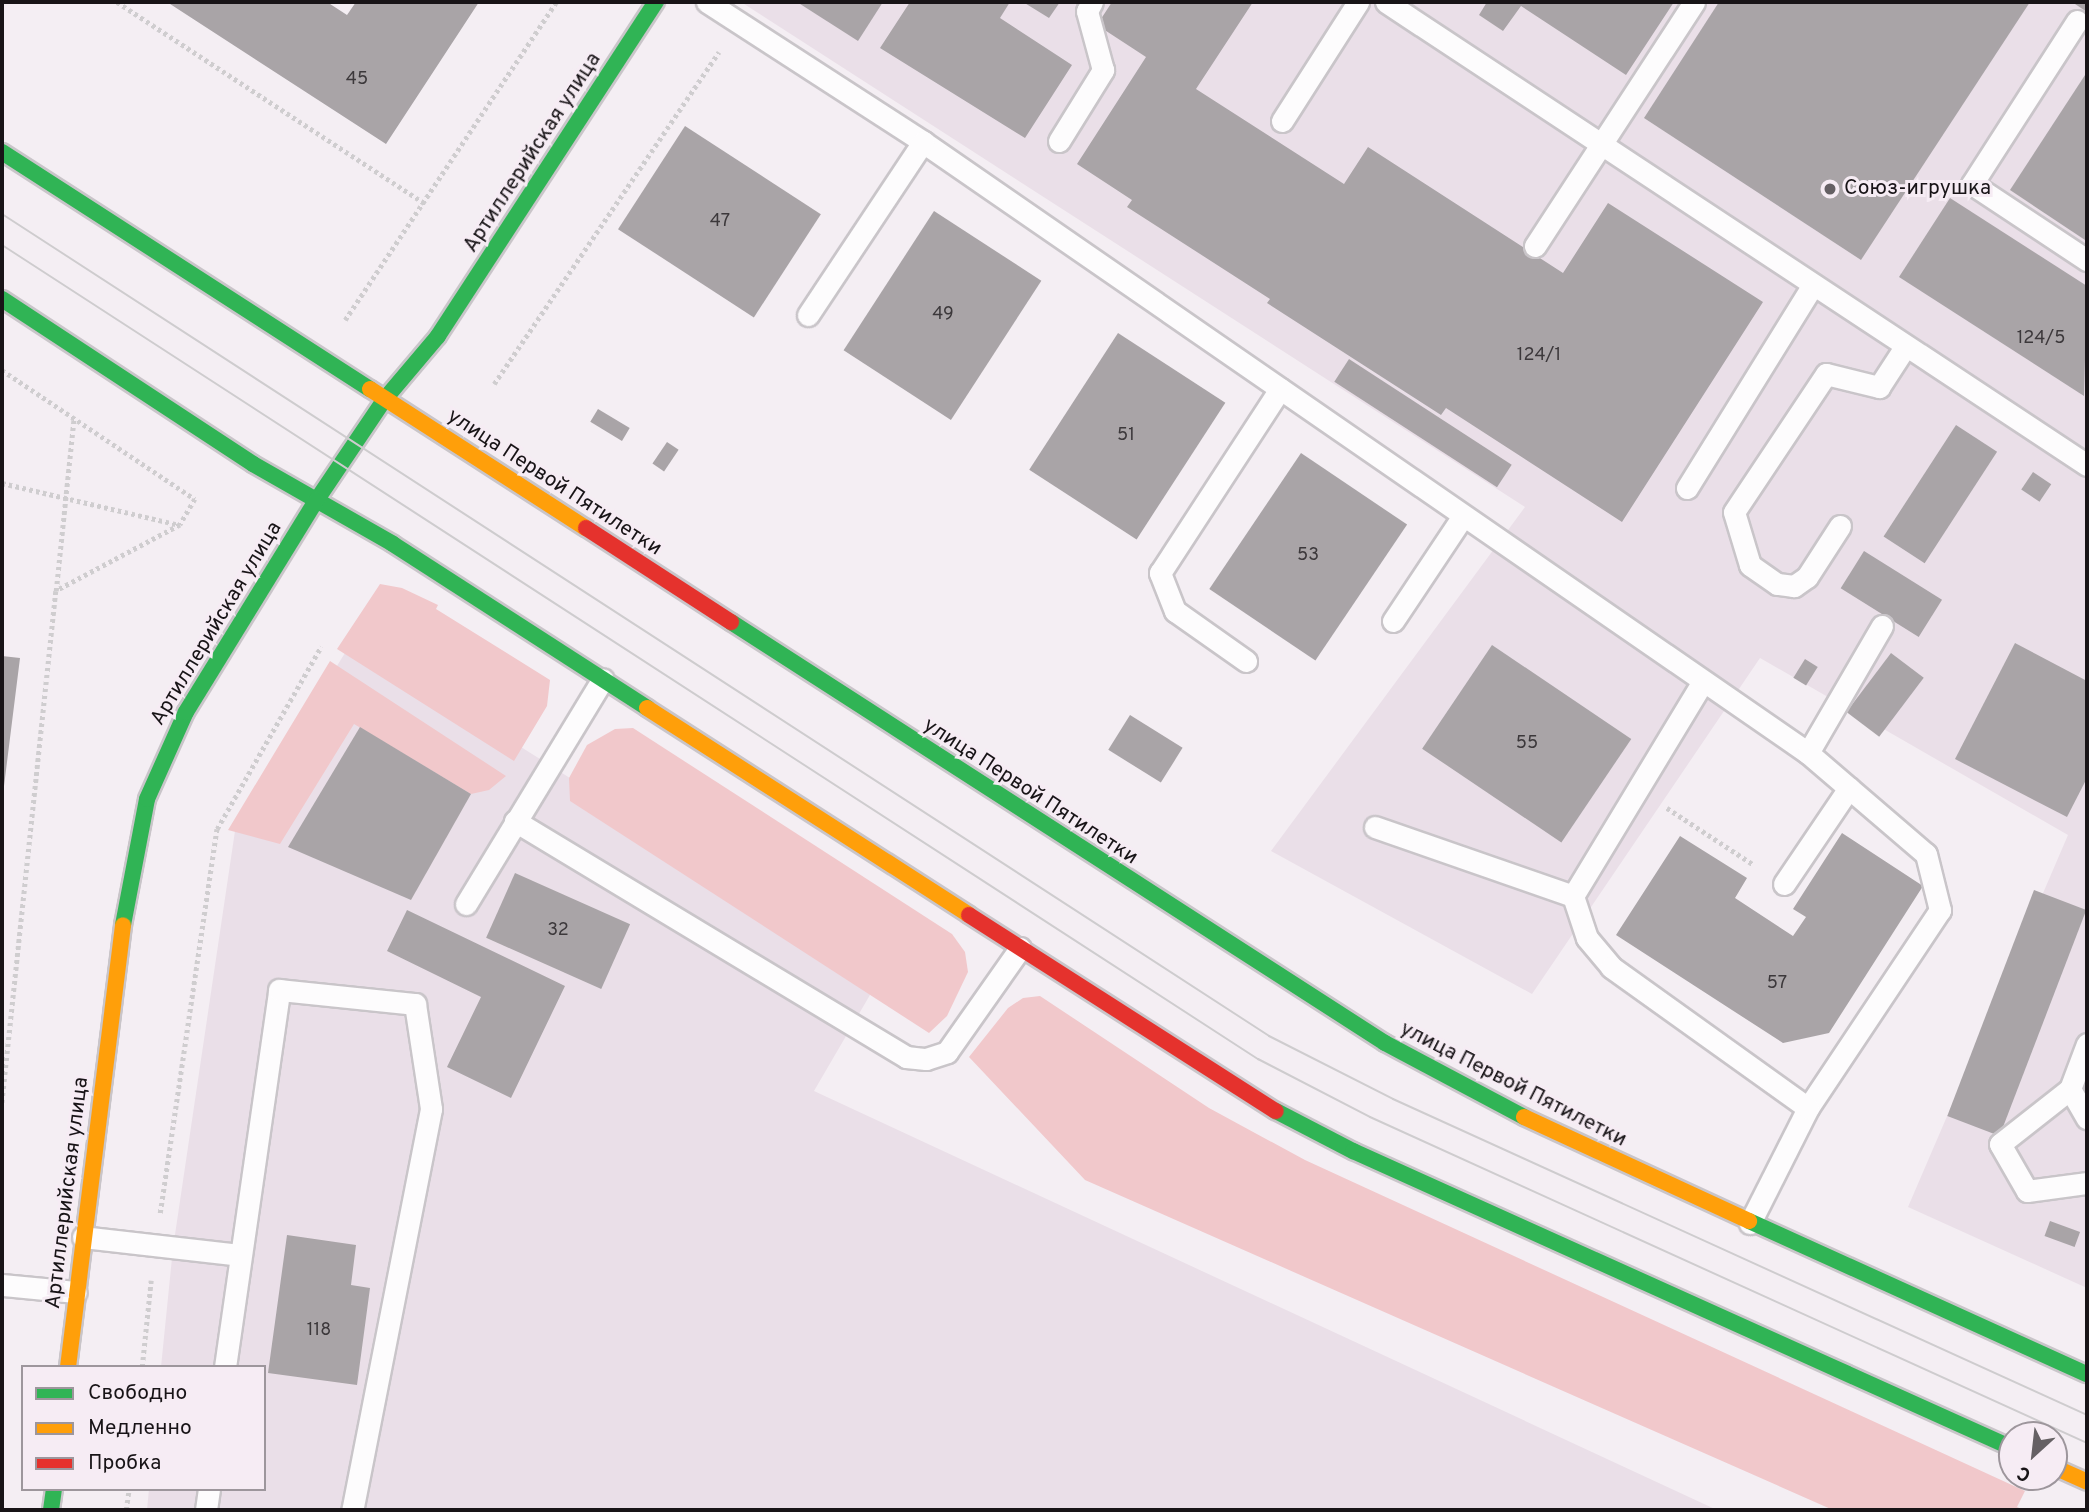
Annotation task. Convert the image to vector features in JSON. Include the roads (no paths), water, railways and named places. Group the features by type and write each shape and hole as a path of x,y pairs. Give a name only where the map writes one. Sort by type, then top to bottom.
{"main road":[{"name":"Артиллерийская улица","path":"68,1365 127,891 147,799 186,712 316,501 384,400 438,336 656,2"},
{"name":"улица Первой Пятилетки","path":"2,152 1385,1043 1566,1139 2087,1374"},
{"path":"2,299 316,501 393,544 1210,1072 1303,1126 1998,1442"},
{"path":"2068,1473 2087,1482"},
{"path":"51,1510 54,1491"}],"lane":[{"path":"707,2 923,142 1702,683 1808,753 1926,854 1940,910 1808,1108 1750,1223"},
{"path":"1059,141 1103,70 1087,11 1093,2"},
{"path":"1282,121 1358,2"},
{"path":"1386,2 2087,465"},
{"path":"1535,246 1694,2"},
{"path":"2077,21 1972,184 2087,260"},
{"path":"808,315 923,142"},
{"path":"1687,488 1813,285"},
{"path":"1840,526 1807,577 1794,586 1777,584 1750,565 1734,512 1826,374 1879,387 1905,347"},
{"path":"1246,661 1175,611 1160,573 1280,389"},
{"path":"1393,621 1463,516"},
{"path":"1808,753 1882,626"},
{"path":"466,904 514,821 603,679"},
{"path":"1702,683 1573,896 1587,938 1611,967 1808,1108"},
{"path":"1784,884 1849,788"},
{"path":"514,821 906,1057 926,1059 947,1052 1020,948"},
{"path":"1375,827 1573,896"},
{"path":"225,1365 279,990 415,1004 431,1109 352,1510"},
{"path":"2087,1044 2070,1089 2000,1144 2027,1192 2087,1183"},
{"path":"2070,1089 2087,1119"},
{"path":"83,1237 240,1255"},
{"path":"2,1285 76,1292"},
{"path":"206,1510 209,1491"}],"tram line":[{"path":"2,214 1269,1036 1393,1099 2087,1415"},
{"path":"2,245 1258,1059 1370,1117 2087,1443"}],"place":[{"name":"Союз-игрушка","path":"1830,189"}]}
